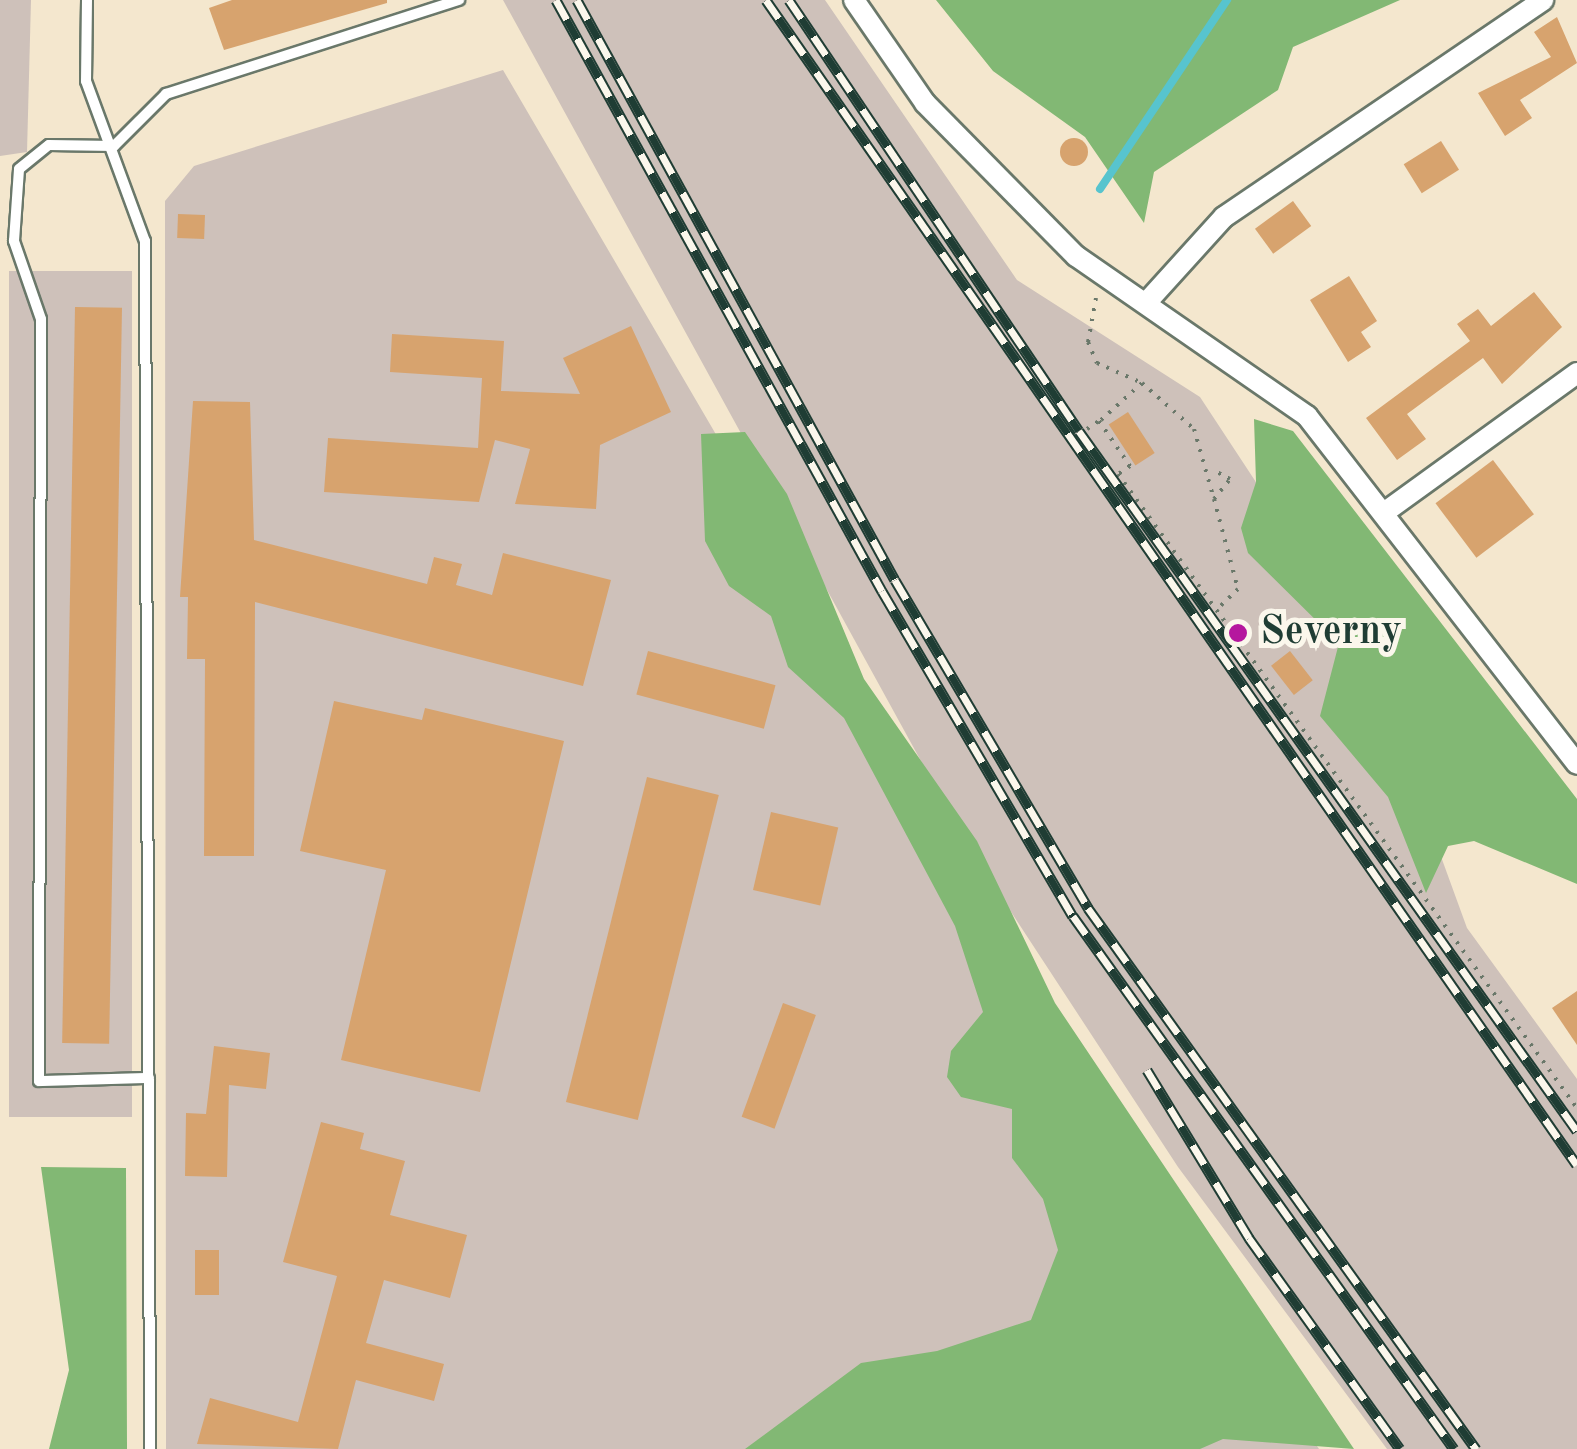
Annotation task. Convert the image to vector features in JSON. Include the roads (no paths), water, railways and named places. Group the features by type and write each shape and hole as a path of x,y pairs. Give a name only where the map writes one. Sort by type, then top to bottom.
{"street":[{"path":"854,0 988,175 1101,274 1306,416 1385,512 1577,764"},
{"path":"1146,303 1224,216 1543,0"},
{"path":"1385,512 1577,373"}],"lane":[{"path":"87,0 86,81 114,146 145,241 150,1449"},
{"path":"148,1078 39,1081 42,319 14,241 19,170 49,146 114,146 166,94 459,0"}],"waterway":[{"path":"1100,189 1227,0"}],"railway":[{"path":"556,0 882,591 1073,916 1454,1449"},
{"path":"577,0 895,580 1088,908 1476,1449"},
{"path":"766,0 1577,1165"},
{"path":"789,0 1079,431 1577,1131"},
{"path":"1147,1070 1249,1238 1400,1449"}],"place":[{"name":"Severny","path":"1238,633"}]}
